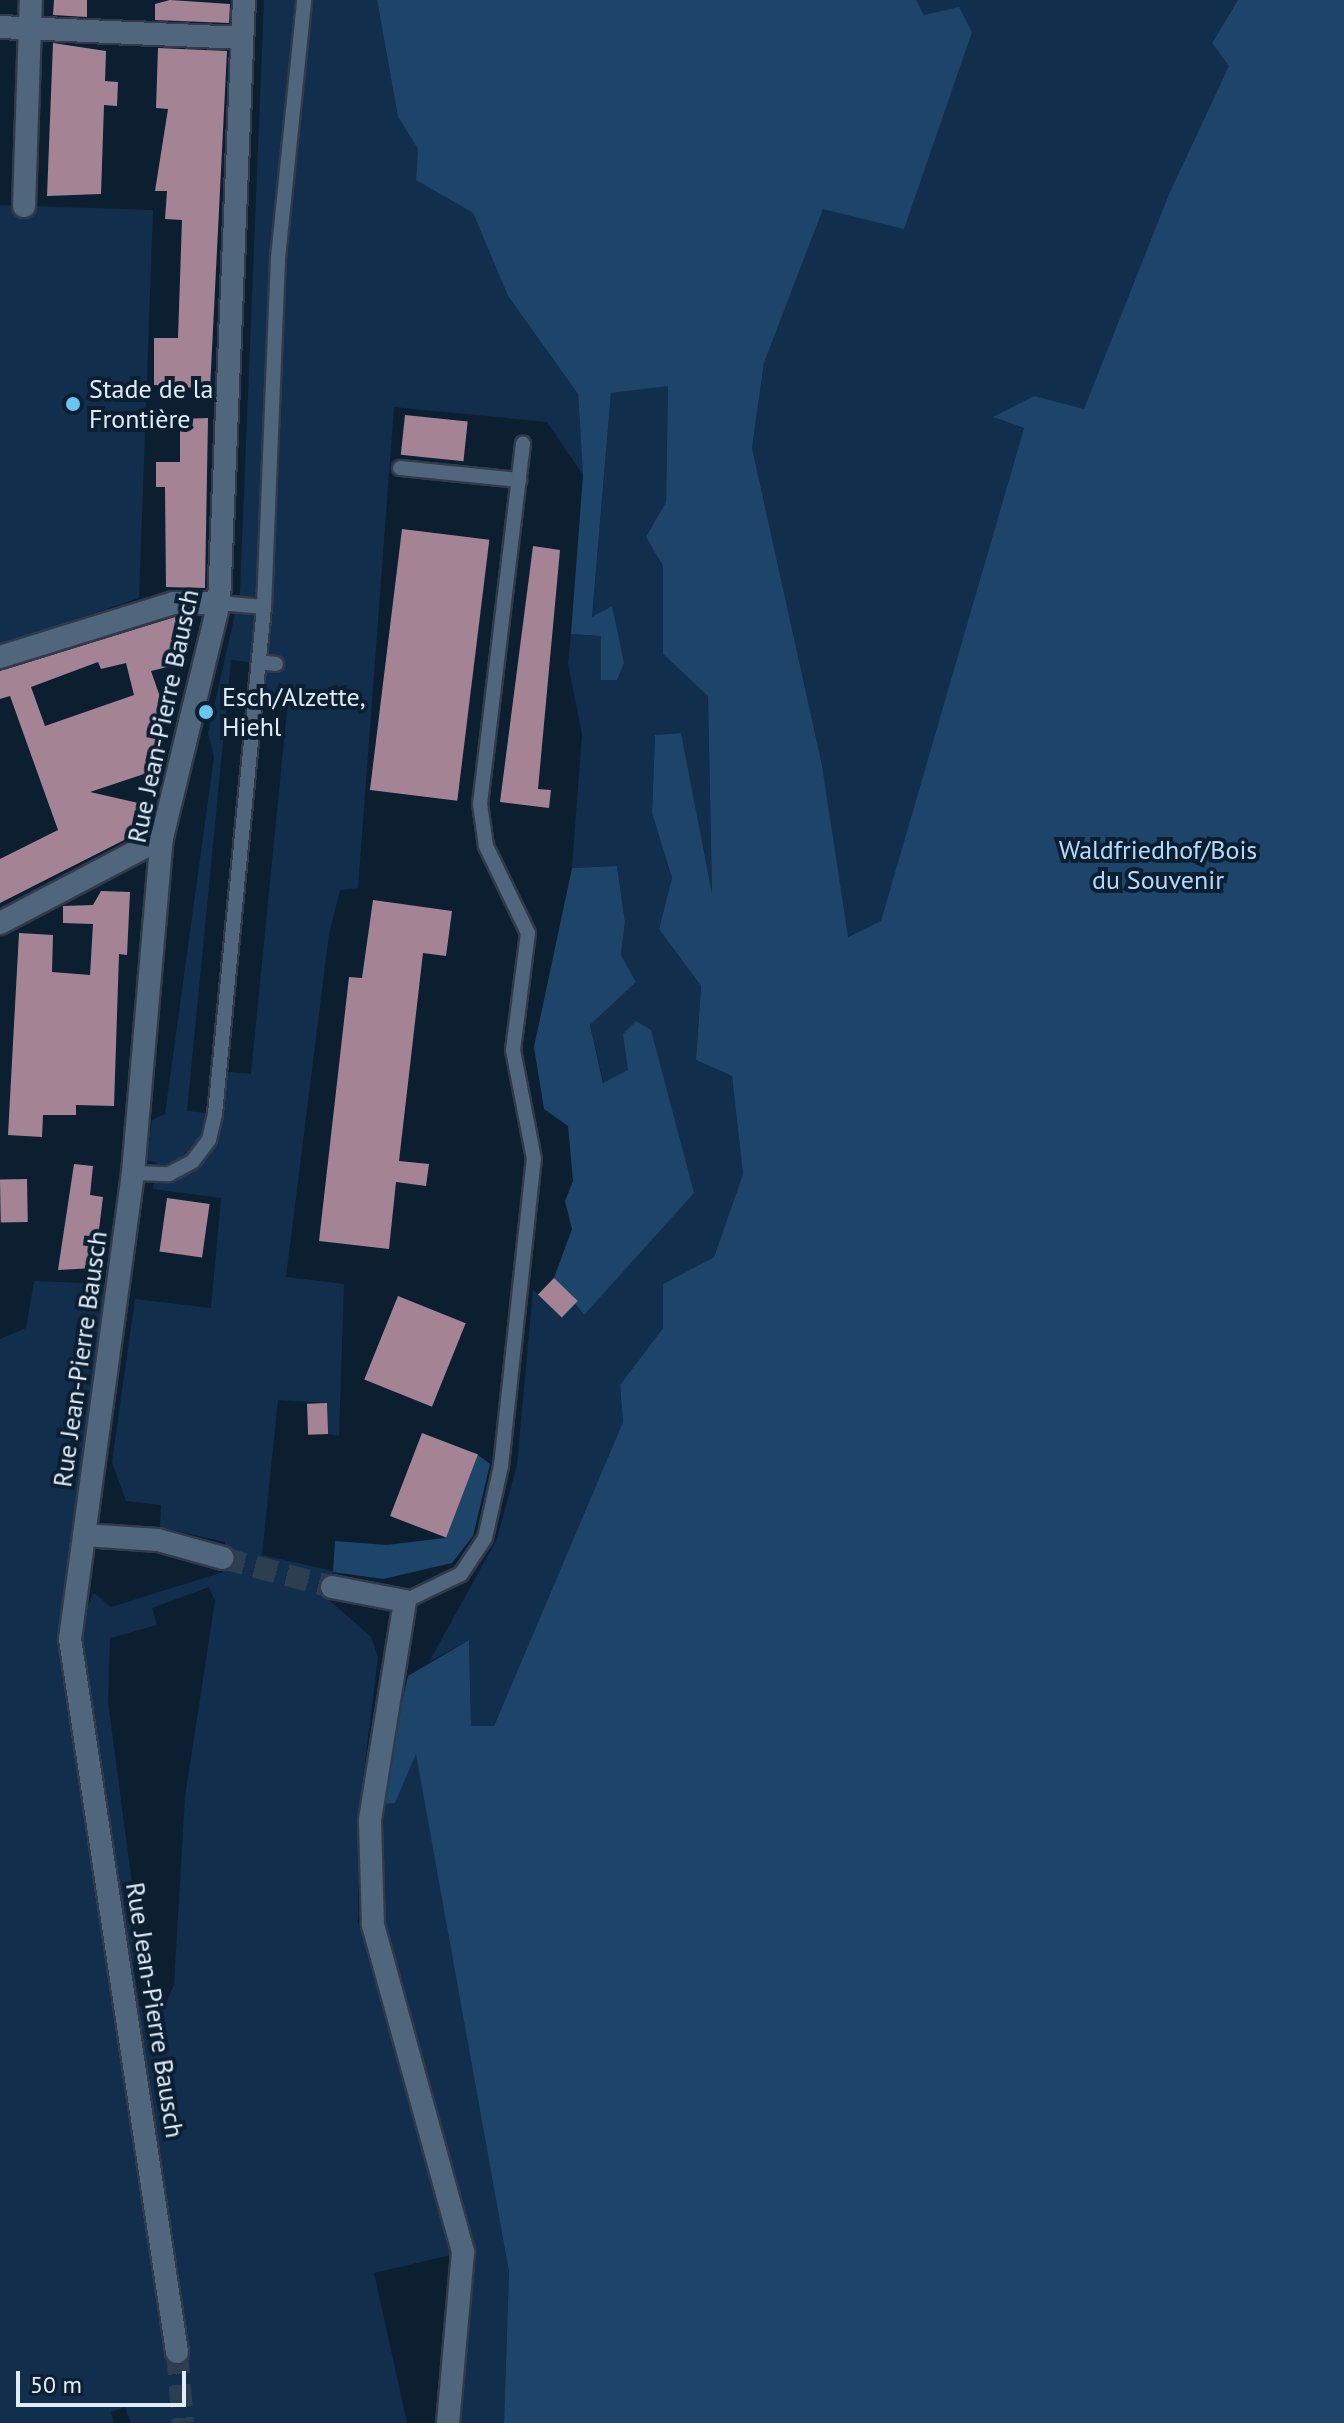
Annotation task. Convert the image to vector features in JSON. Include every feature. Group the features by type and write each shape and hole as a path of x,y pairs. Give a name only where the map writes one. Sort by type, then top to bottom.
{"street":[{"path":"24,206 31,0"},
{"name":"Rue Jean-Pierre Bausch","path":"177,2352 70,1639 133,1173 162,838 219,603 244,0"},
{"path":"0,27 241,38"},
{"path":"0,657 173,603 219,603"},
{"path":"0,923 162,838"},
{"path":"84,1535 158,1540 223,1558"},
{"path":"332,1587 405,1601 370,1820 373,1925 463,2252 448,2423"}],"lane":[{"path":"133,1173 169,1174 193,1161 209,1140 264,607 278,258 304,0"},
{"path":"405,1601 461,1574 485,1538 501,1466 534,1159 513,1050 528,933 486,846 480,804 523,444"},
{"path":"400,468 519,480"},
{"path":"219,603 264,607"},
{"path":"259,662 276,664"}],"shaded area":[{"path":"264,0 377,0 398,117 418,149 416,180 473,213 508,296 578,394 583,475 547,422 394,407 358,888 340,890 329,934 286,1277 344,1284 339,1436 328,1434 327,1403 278,1400 262,1555 333,1571 330,1601 371,1637 378,1657 359,1811 358,1921 451,2255 374,2273 407,2423 131,2423 125,2407 111,2412 114,2423 0,2423 0,1339 26,1328 34,1281 106,1284 58,1640 70,1639 94,1593 111,1607 223,1572 225,1542 160,1527 161,1505 126,1501 112,1462 135,1299 211,1308 221,1198 153,1189 157,1163 147,1160 152,1120 165,1114 214,757 208,733 240,592","holes":["231,660 259,663 255,696 288,700 251,1074 219,1071 215,1114 187,1111","209,1587 215,1601 185,1797 174,1985 163,2009 140,2007 133,1962 142,1959 108,1702 110,1638 157,1625 152,1608"]},
{"path":"916,0 1238,0 1212,43 1230,65 1169,194 1084,410 1034,396 995,418 1024,428 881,922 847,937 822,765 752,448 764,363 823,208 904,228 924,15"},
{"name":"Stade de la Frontière","path":"0,205 153,210 139,598 0,645"},
{"path":"668,385 666,502 646,537 663,566 663,654 708,695 712,902 681,733 655,735 652,813 672,878 659,929 701,986 696,1060 732,1076 743,1174 714,1257 663,1284 663,1328 620,1385 623,1422 494,1726 471,1727 469,1640 429,1662 497,1539 517,1465 533,1290 538,1294 554,1278 583,1315 628,1070 604,1084 590,1025 636,982 621,955 625,922 617,866 572,868 582,734 568,664 571,634 601,636 612,606 592,618 611,393"},
{"path":"416,1752 509,2272 504,2423 461,2423 475,2250 384,1923 383,1804 395,1803"}],"green space":[{"name":"Waldfriedhof/Bois du Souvenir","path":"377,0 916,0 924,15 959,7 972,32 904,229 823,209 764,363 752,448 822,765 848,937 881,921 1024,428 993,417 1034,396 1084,409 1169,194 1229,66 1212,43 1238,0 1344,0 1344,2423 504,2423 509,2272 416,1754 395,1803 383,1804 393,1741 408,1676 469,1640 471,1726 494,1726 623,1422 620,1385 663,1328 663,1284 714,1257 743,1174 732,1076 696,1060 701,986 659,929 672,878 652,813 655,735 681,733 712,894 708,696 663,654 663,566 646,537 666,502 668,386 611,393 592,617 612,606 624,663 617,680 601,680 601,636 571,634 583,475 578,394 508,296 473,213 416,180 418,149 398,117"},
{"path":"617,866 625,922 621,955 636,982 590,1025 603,1083 628,1070 623,1034 636,1021 651,1030 694,1193 584,1315 554,1278 572,1229 565,1201 573,1181 568,1126 544,1109 534,1047 572,868"},
{"path":"478,1455 490,1464 473,1536 452,1563 383,1579 333,1572 335,1541 386,1545 445,1538"}],"building":[{"path":"54,0 87,0 87,17 53,15"},
{"path":"170,0 230,4 229,23 155,20 155,4"},
{"path":"53,43 106,51 105,81 118,82 117,106 104,105 101,194 47,196"},
{"path":"158,48 227,51 210,389 154,385 154,338 178,338 182,220 165,219 167,191 155,191 168,109 156,108"},
{"path":"405,415 468,422 463,461 401,455"},
{"path":"208,418 205,588 166,587 165,487 156,487 156,462 180,462 180,419"},
{"path":"402,529 489,540 457,801 370,790"},
{"path":"533,546 560,550 538,789 551,790 549,808 500,802"},
{"path":"175,617 180,639 171,666 151,671 166,714 153,771 90,792 147,805 136,834 0,903 0,859 58,830 10,696 0,699 0,671","holes":["98,662 101,669 126,663 134,695 45,726 31,687"]},
{"path":"101,891 130,892 127,955 119,954 114,1106 76,1105 76,1115 43,1115 42,1137 8,1135 19,933 53,935 52,972 90,975 93,924 63,923 63,906 93,905"},
{"path":"373,900 452,911 446,956 423,953 399,1161 429,1164 426,1186 396,1182 389,1249 319,1241 349,977 362,978"},
{"path":"74,1164 93,1166 90,1195 103,1197 94,1268 58,1270"},
{"path":"0,1179 27,1179 28,1222 1,1222"},
{"path":"167,1198 210,1204 202,1257 159,1251"},
{"path":"554,1278 578,1301 562,1317 538,1295"},
{"path":"398,1296 466,1323 432,1407 364,1379"},
{"path":"327,1403 328,1434 308,1435 307,1404"},
{"path":"422,1433 478,1455 446,1538 390,1516"}],"tunnel":[{"path":"223,1558 332,1587"},
{"path":"177,2352 183,2423"}],"place":[{"name":"Stade de la Frontière","path":"73,404"},
{"name":"Esch/Alzette, Hiehl","path":"206,712"}]}
